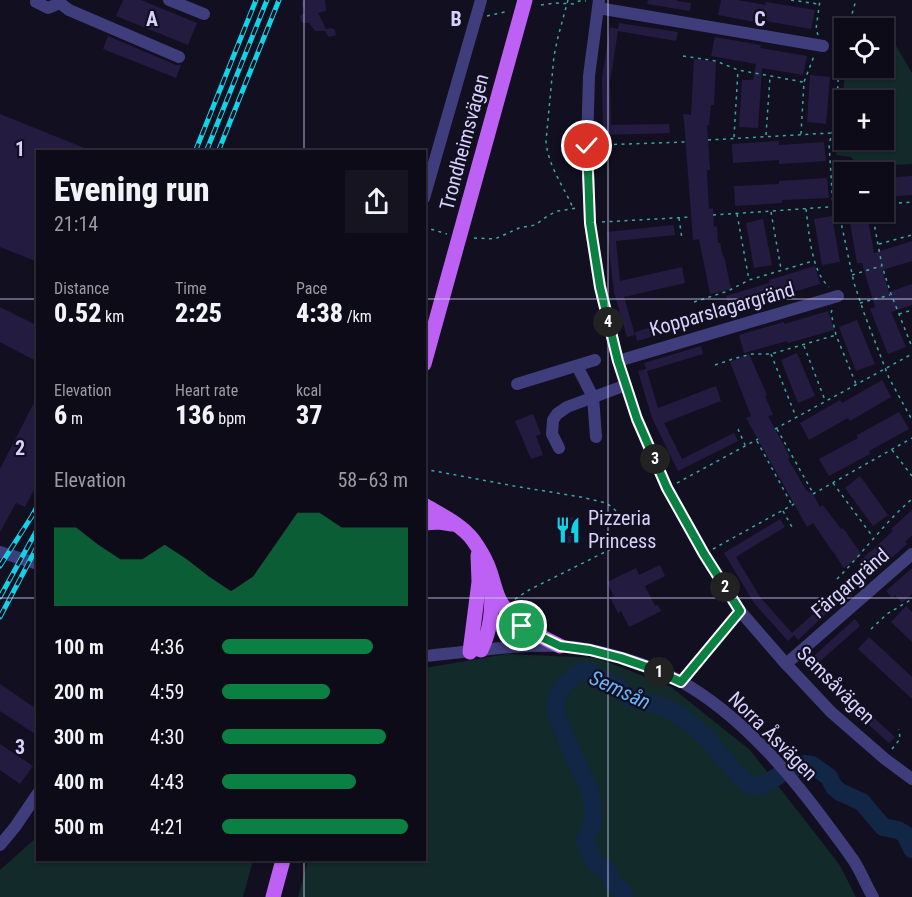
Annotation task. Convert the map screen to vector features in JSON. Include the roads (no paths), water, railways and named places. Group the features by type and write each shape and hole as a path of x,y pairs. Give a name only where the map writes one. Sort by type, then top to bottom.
{"main road":[{"name":"Trondheimsvägen","path":"426,357 525,0"},
{"path":"426,506 465,531 473,540 487,564 500,601 512,616 522,626 560,646"},
{"path":"426,523 455,524"},
{"path":"476,651 478,549"},
{"path":"476,651 489,632 492,579"},
{"path":"273,897 283,861"}],"street":[{"path":"36,0 48,8 60,3 69,10 179,57"},
{"path":"169,0 204,14"},
{"path":"426,191 481,0"},
{"path":"599,3 823,46"},
{"name":"Semsåvägen","path":"599,3 589,76 587,146 590,223 600,287 618,361 637,419 667,488 704,554 740,611 831,712 912,779"},
{"name":"Kopparslagargränd","path":"618,361 838,296"},
{"path":"517,384 595,360"},
{"path":"577,366 593,397 596,437"},
{"path":"559,448 552,434 553,420 557,414 567,407 626,385"},
{"path":"0,552 36,563"},
{"name":"Färgargränd","path":"786,664 912,554"},
{"path":"681,682 740,611"},
{"name":"Norra Åsvägen","path":"426,656 560,646 590,650 621,658 681,682 732,718 770,755 794,782 854,862 873,897"},
{"path":"0,845 36,796"}],"waterway":[{"name":"Semsån","path":"624,897 623,891 615,886 604,867 594,863 585,841 594,815 590,790 571,751 556,712 557,697 563,686 578,673 587,671 619,687 628,697 664,707 682,717 705,736 749,785 761,786 778,776"},
{"name":"Semsån","path":"792,769 805,764 812,765 829,777 834,787 840,792 862,802 883,827 905,834 912,849"}],"railway":[{"path":"196,150 256,0"},
{"path":"207,150 267,0"},
{"path":"219,150 279,0"},
{"path":"0,566 36,509"},
{"path":"0,597 36,532"},
{"path":"0,617 36,549"}],"place":[{"name":"Pizzeria Princess","path":"568,530"}]}
